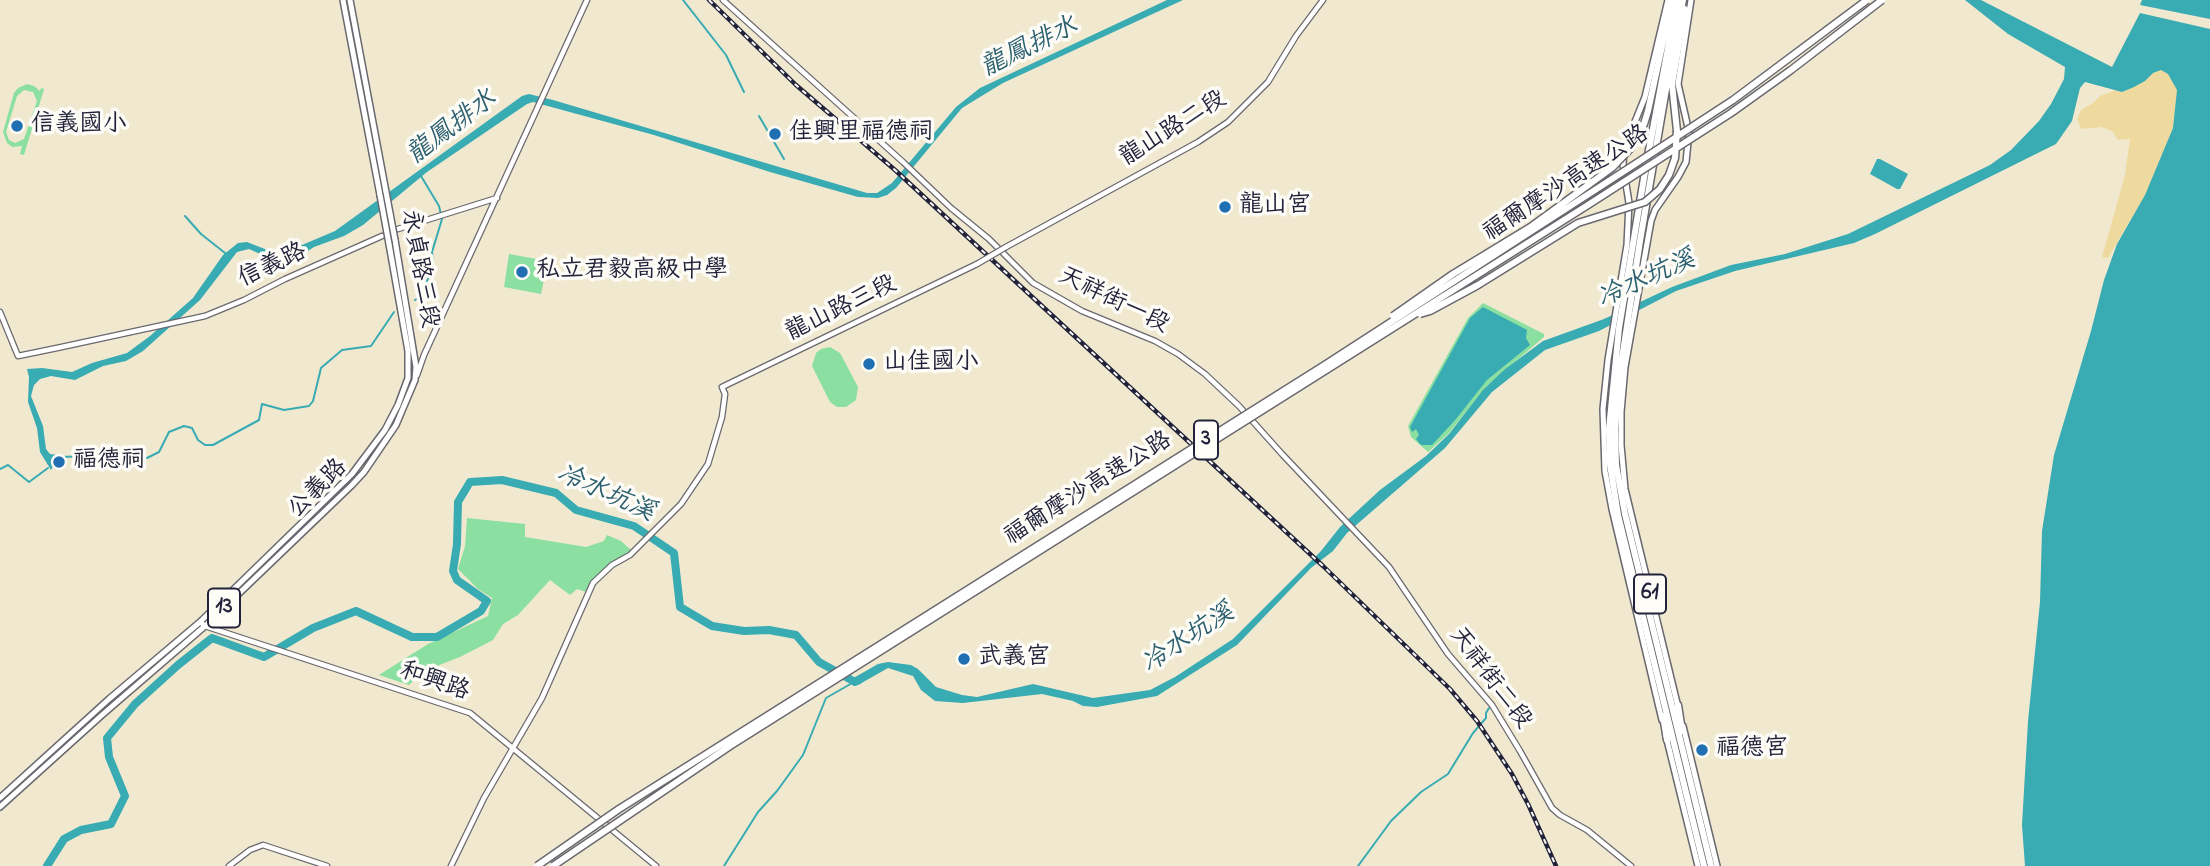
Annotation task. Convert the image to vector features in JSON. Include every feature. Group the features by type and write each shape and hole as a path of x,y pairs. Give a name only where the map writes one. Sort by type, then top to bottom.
{"highway":[{"path":"1323,366 1453,274 1532,226 1613,167 1631,148 1644,124 1670,0"},
{"name":"61","path":"1677,0 1616,330 1609,429 1610,464 1620,526 1704,866"},
{"path":"1415,315 1430,311 1478,285 1578,223 1645,202 1660,189 1670,175 1675,158 1672,84 1687,0"},
{"name":"61","path":"1687,0 1671,60 1621,365 1615,428 1616,465 1625,514 1711,866"},
{"name":"福爾摩沙高速公路","path":"537,866 631,801 1323,366 1733,100 1867,0"},
{"name":"福爾摩沙高速公路","path":"553,866 730,746 1731,113 1882,0"},
{"path":"1654,663 1667,740"},
{"path":"1678,705 1688,771"}],"main road":[{"name":"永貞路三段","path":"343,0 383,194"},
{"name":"永貞路三段","path":"350,0 383,194 415,352 415,380"},
{"name":"61","path":"1670,0 1645,97 1624,149 1629,222 1603,409 1605,471 1625,566 1698,866"},
{"name":"61","path":"1687,0 1678,84 1689,132 1686,162 1655,210 1647,236 1634,294 1621,412 1625,489 1717,866"},
{"name":"永貞路三段","path":"392,242 408,351 408,378"},
{"name":"公義路","path":"0,807 202,624 308,521 352,474 377,441 398,405 408,378"},
{"name":"公義路","path":"308,521 364,472 396,425 415,380"},
{"name":"公義路","path":"0,798 109,699 202,624"},
{"path":"43,759 49,764"}],"street":[{"name":"公義路","path":"415,380 424,355 587,0"},
{"name":"天祥街一段","path":"723,0 951,208 989,239 1033,283 1082,311 1155,341 1205,374 1239,406 1346,520"},
{"name":"龍山路二段","path":"977,264 1198,142 1228,122 1268,82 1296,36 1323,0"},
{"path":"398,229 497,198"},
{"name":"信義路","path":"0,312 18,356 205,316 382,236"},
{"name":"龍山路三段","path":"513,748 542,698 593,583 599,575 630,555 681,504 708,464 722,417 725,394 722,387 977,264"},
{"name":"天祥街二段","path":"1346,520 1390,567 1448,654 1492,705 1552,808 1587,830 1631,866"},
{"name":"和興路","path":"202,624 460,708 480,720 656,866"},
{"path":"451,866 484,798 513,748"},
{"path":"229,866 250,850 263,845 327,866"}],"green space":[{"path":"27,84 40,91 41,88 44,89 24,155 20,154 22,146 12,147 7,143 3,132 14,93","holes":["24,90 33,92 37,101 24,139 15,143 9,140 6,132 17,96"]},
{"path":"509,254 548,261 541,294 504,287"},
{"path":"1483,303 1544,334 1544,337 1487,386 1448,434 1428,452 1411,437 1408,426 1468,318"},
{"path":"830,347 840,353 858,387 856,400 846,407 837,407 830,402 812,366 816,353"},
{"path":"467,518 525,524 525,537 586,547 604,541 607,535 621,541 631,550 598,574 586,592 577,589 570,595 550,580 518,615 503,624 493,640 424,671 409,685 379,675 428,644 488,616 492,598 478,589 458,569 465,546"}],"sand":[{"path":"2161,70 2168,74 2178,90 2173,128 2145,195 2108,258 2102,257 2125,175 2130,139 2118,140 2112,131 2101,127 2081,129 2077,119 2081,110 2100,96 2116,90 2122,92"}],"water":[{"path":"1167,0 1183,0 1003,83 962,108 896,188 878,198 858,197 654,135 533,102 527,104 427,172 363,225 344,236 314,247 289,263 278,262 249,249 237,252 200,300 143,351 126,361 103,366 75,380 51,376 40,379 34,385 31,396 43,426 46,449 50,454 59,455 51,470 40,452 37,428 28,402 27,369 72,372 127,353 193,298 223,255 238,243 247,242 280,255 289,254 302,245 335,231 522,96 529,94 553,100 867,193 877,193 892,183 956,107 980,88"},
{"path":"1965,0 1981,0 2112,67 2140,13 2210,29 2210,866 2025,866 2022,825 2028,721 2040,602 2042,531 2054,455 2104,280 2117,244 2145,195 2173,128 2177,90 2168,74 2161,70 2122,92 2085,82 2080,88 2072,121 2056,144 1875,234 1854,243 1735,271 1676,291 1599,331 1545,350 1492,392 1445,448 1347,533 1333,551 1311,568 1237,645 1157,696 1097,707 1083,706 1042,694 963,703 935,701 921,690 913,676 888,668 858,685 850,680 878,664 888,662 911,665 936,687 962,695 977,697 1033,684 1093,698 1150,690 1175,677 1233,639 1321,551 1340,527 1380,490 1426,456 1449,434 1483,390 1504,370 1543,341 1604,319 1672,287 1731,265 1785,254 1848,234 1990,165 2011,150 2051,104 2064,79 2065,67 2008,34"},
{"path":"2142,0 2210,0 2210,19 2140,5"},
{"path":"1877,159 1908,174 1900,189 1870,174"},
{"path":"1483,307 1527,330 1526,338 1530,345 1487,380 1432,445 1421,445 1416,439 1419,435 1416,429 1412,432 1410,427 1470,318"}],"waterway":[{"path":"683,0 726,55 744,92"},
{"path":"759,116 784,159"},
{"path":"415,300 425,294 425,286 433,266 432,252 442,219 439,206 421,176"},
{"path":"185,216 201,234 225,253"},
{"path":"59,457 95,456 114,464 147,458 159,452 169,432 184,426 192,428 198,440 205,445 213,445 259,420 262,404 284,410 309,406 313,401 321,368 342,350 371,346 394,312"},
{"name":"龍鳳排水","path":"0,469 8,465 29,482 48,468"},
{"name":"冷水坑溪","path":"47,866 64,839 81,830 111,824 125,796 109,757 107,738 135,704 212,638 264,657 313,628 356,611 412,637 437,637 481,611 487,601 457,580 453,571 458,502 470,482 502,480 556,493 576,510 634,526 674,553 680,607 712,626 796,635 819,662 855,682 859,680"},
{"path":"724,866 758,812 803,755 826,698 854,682"},
{"path":"1358,866 1391,821 1421,792 1448,774 1473,733 1486,718 1489,708"}],"railway":[{"path":"709,0 796,85 895,170 1323,566 1450,689 1477,721 1512,774 1556,866"}],"place":[{"name":"信義國小","path":"17,126"},
{"name":"佳興里福德祠","path":"775,134"},
{"name":"龍山宮","path":"1225,207"},
{"name":"私立君毅高級中學","path":"522,272"},
{"name":"山佳國小","path":"869,364"},
{"name":"福德祠","path":"59,462"},
{"name":"武義宮","path":"964,659"},
{"name":"福德宮","path":"1702,750"}]}
